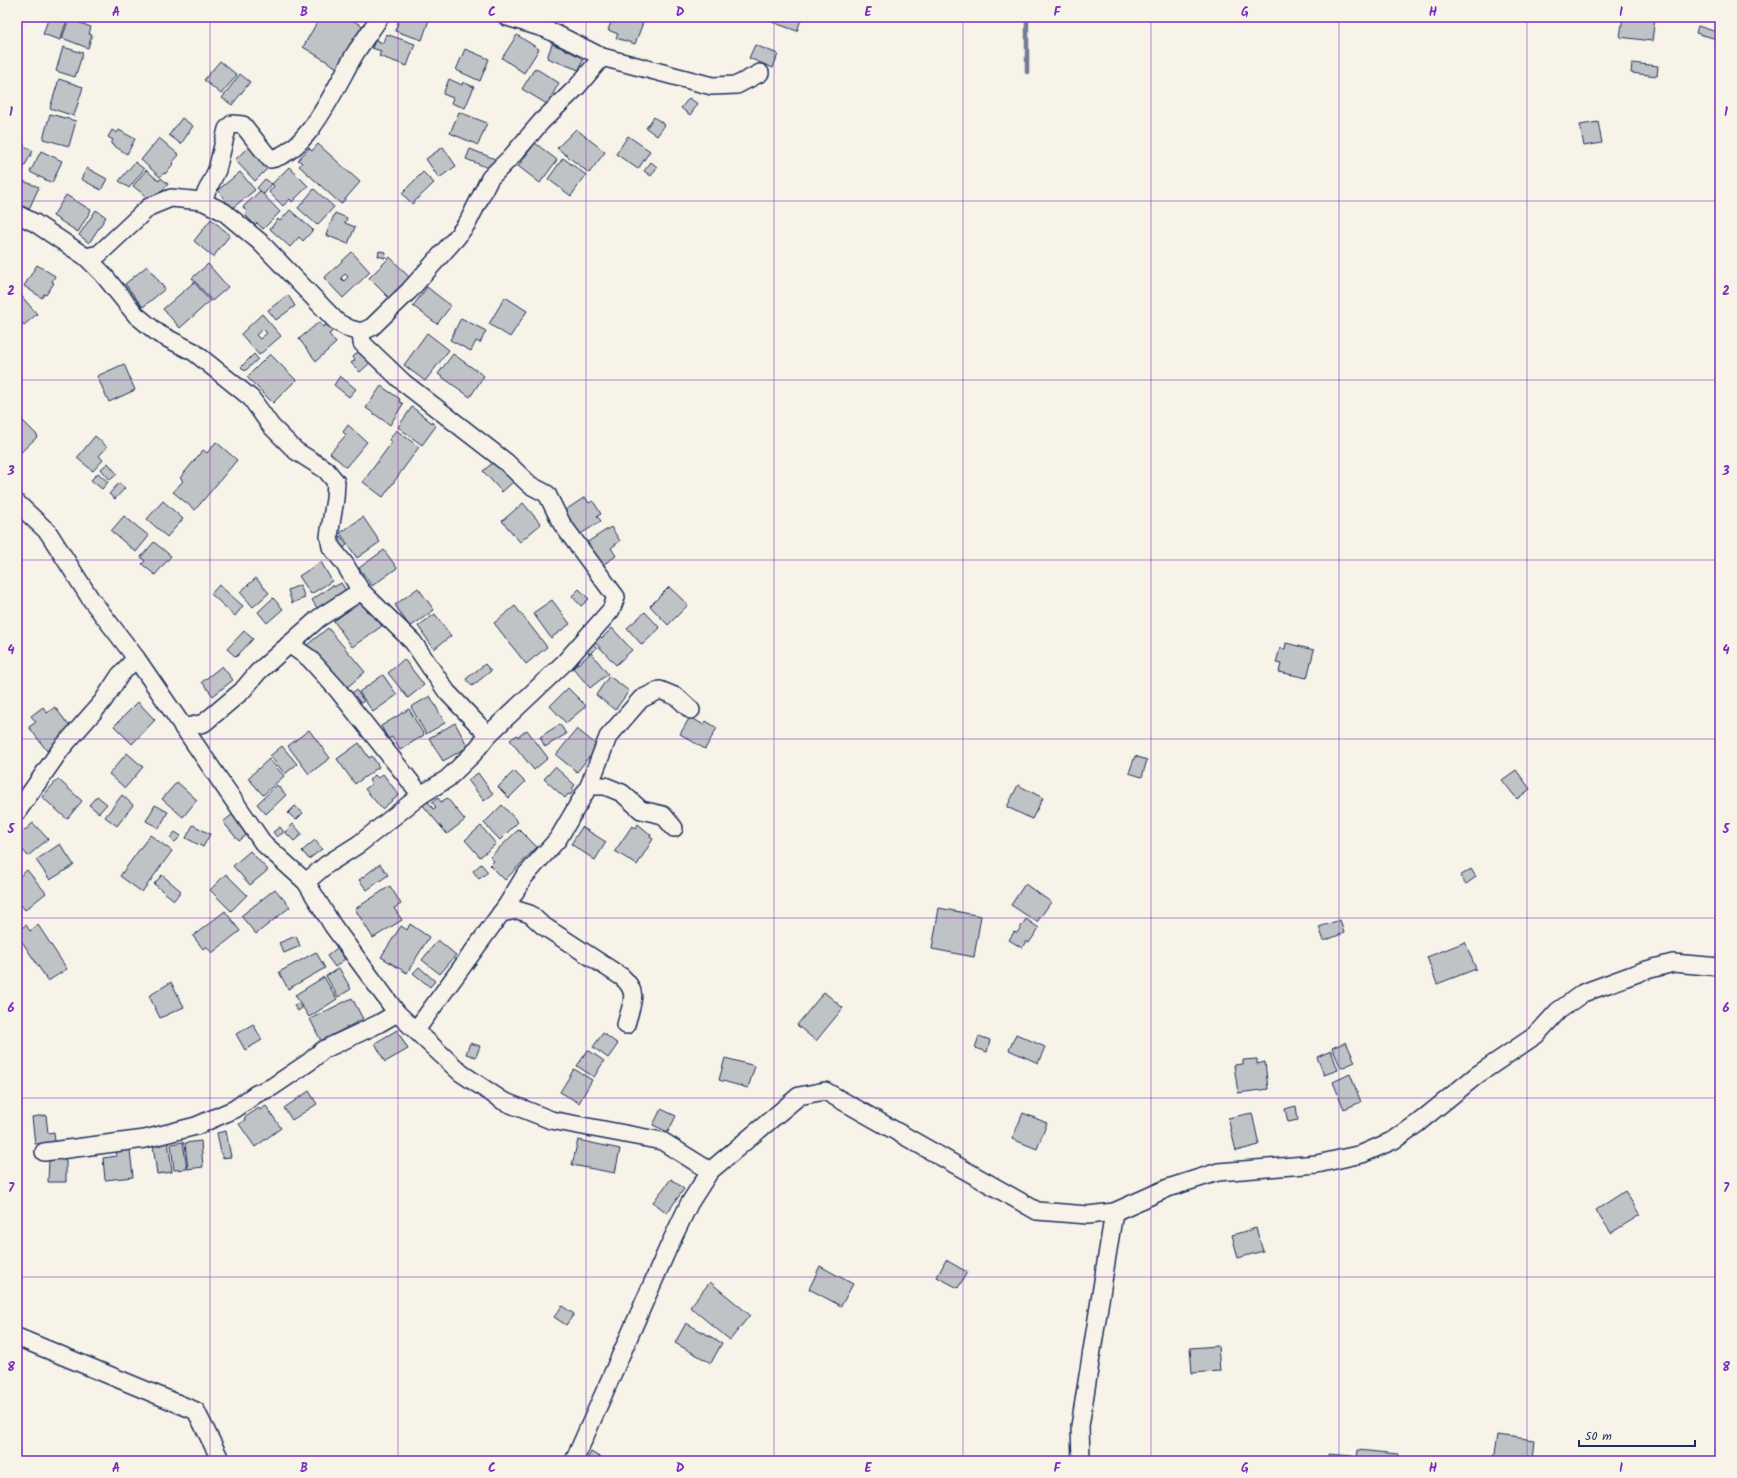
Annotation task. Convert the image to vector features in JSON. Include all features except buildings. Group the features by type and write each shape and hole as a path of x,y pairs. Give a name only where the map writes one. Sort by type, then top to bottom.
{"street":[{"path":"202,201 218,170 227,129 232,124 243,125 270,159 277,158 291,150 312,127 356,53 380,17"},
{"path":"507,17 546,30 602,57 712,86 737,85 760,73"},
{"path":"86,257 99,254 149,208 172,198 202,201 224,212 260,242 337,322 350,329 361,332 372,327 409,291 457,237 468,222 490,178 512,156 541,122 577,87 602,57"},
{"path":"17,214 35,223 86,257 102,274 136,316 159,334 194,352 219,374 252,398 271,426 296,451 326,470 336,482 329,536 331,547 344,563 361,591 413,642 447,692 488,735"},
{"path":"306,882 326,865 358,844 421,795 447,779 474,754 488,735 565,662 611,610 616,597 562,524 547,494 530,485 506,462 404,384 362,343 361,332"},
{"path":"17,503 48,532 90,598 136,658 263,843 306,882 333,926 397,1013 461,1073 503,1101 551,1120 662,1141 710,1171"},
{"path":"183,728 204,723 242,691 258,672 319,618 361,591"},
{"path":"289,644 309,658 337,689 421,795"},
{"path":"17,812 61,748 103,701 120,675 136,658"},
{"path":"416,1030 501,913 524,877 558,839 589,786 608,737 641,699 660,690 677,697 691,710"},
{"path":"589,786 605,786 622,793 641,810 663,815 674,828"},
{"path":"501,913 517,910 530,914 542,925 622,977 631,985 633,996 626,1025"},
{"path":"574,1461 672,1239 689,1204 710,1171 799,1096 825,1091 1037,1211 1088,1214 1114,1212 1168,1188 1218,1172 1317,1164 1362,1154 1394,1140 1418,1123 1477,1075 1536,1035 1558,1011 1583,993 1643,971 1674,963 1720,967"},
{"path":"44,1152 145,1139 196,1126 235,1109 256,1094 272,1088 309,1062 323,1050 378,1024 397,1013"},
{"path":"1081,1461 1080,1426 1114,1212"},
{"path":"17,1337 93,1370 196,1411 221,1461"}],"waterway":[{"path":"1027,17 1027,72"}]}
